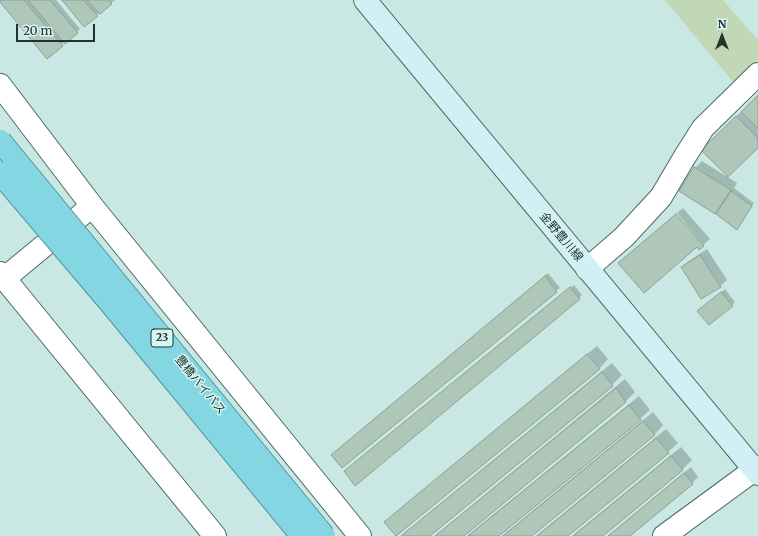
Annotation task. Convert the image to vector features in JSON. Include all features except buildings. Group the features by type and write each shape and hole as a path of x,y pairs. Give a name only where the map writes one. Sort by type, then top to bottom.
{"highway":[{"name":"豊橋バイパス","path":"0,141 324,536"},
{"name":"豊橋バイパス","path":"0,173 112,305 302,536"}],"main road":[{"name":"金野豊川線","path":"364,0 587,269 757,470"}],"street":[{"path":"587,269 624,237 661,197 703,128 758,74"},
{"path":"0,85 92,206 360,536"},
{"path":"92,206 2,275 216,536"},
{"path":"664,536 757,470"}],"green space":[{"path":"665,0 723,0 758,40 758,60 733,82"}]}
